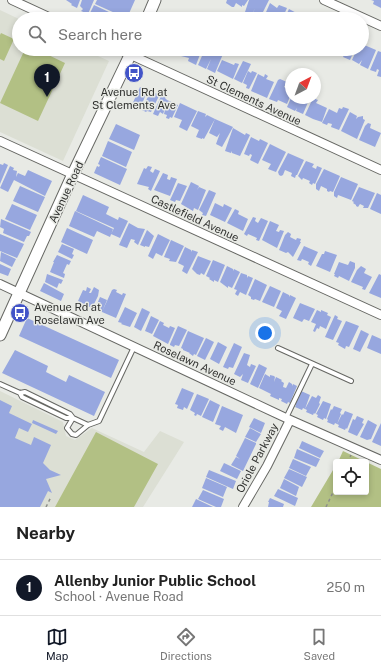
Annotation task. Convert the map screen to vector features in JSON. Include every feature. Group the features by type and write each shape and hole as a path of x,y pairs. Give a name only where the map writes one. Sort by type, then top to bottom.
{"main road":[{"path":"150,12 155,0"},
{"name":"Avenue Road","path":"0,335 73,174 129,56"}],"street":[{"path":"12,0 38,12"},
{"path":"324,0 350,12"},
{"path":"369,21 381,26"},
{"name":"St Clements Avenue","path":"139,56 381,170"},
{"name":"Castlefield Avenue","path":"0,141 381,315"},
{"name":"Roselawn Avenue","path":"0,284 288,419 381,460"},
{"name":"Oriole Parkway","path":"243,507 267,466 288,419"}],"lane":[{"path":"72,418 67,428 72,434 76,435 88,425 99,421 134,347"},
{"path":"278,348 351,381"},
{"path":"288,419 312,364"},
{"path":"0,384 20,393 22,397 66,418 72,418 88,425"}],"path":[{"path":"348,459 351,454"},
{"path":"326,507 333,492"},
{"path":"46,507 51,497"}],"shaded area":[{"path":"0,10 12,16 12,56 98,56 109,61 63,161 0,132"},
{"path":"0,391 63,422 66,436 75,440 92,428 144,452 160,431 184,442 143,507 0,507"}],"green space":[{"path":"1,33 12,38 12,43 4,61 0,59"},
{"path":"22,56 50,56 65,63 38,121 0,103"},
{"path":"96,432 158,464 134,507 55,507"},
{"path":"343,451 360,459 339,459"},
{"path":"369,463 381,469 381,507 311,507 333,470 333,495 369,495"}],"building":[{"path":"66,0 80,0 77,8"},
{"path":"82,0 94,0 89,12 81,11 83,9 80,6"},
{"path":"97,0 135,0 130,12 113,12 95,4"},
{"path":"227,0 248,0 244,6 242,5 242,7 236,3 234,7 232,7 226,3"},
{"path":"249,0 269,0 263,12 253,12 255,8 253,12 245,12"},
{"path":"371,0 381,0 381,8 373,4 374,1"},
{"path":"270,3 277,8 279,5 287,8 285,12 266,12"},
{"path":"94,5 109,12 90,12"},
{"path":"289,9 295,12 288,12"},
{"path":"369,47 376,50 368,69 360,65 362,60 359,64 352,60 354,56 369,56"},
{"path":"378,51 381,52 381,77 377,76 379,70 377,69 376,72 370,70"},
{"path":"181,56 199,56 196,65 188,61 189,58"},
{"path":"202,56 222,56 215,73 207,69 211,59 206,69 198,65"},
{"path":"344,56 352,56 350,60"},
{"path":"222,60 234,65 235,63 239,64 233,79 217,71"},
{"path":"243,61 251,64 242,83 234,79"},
{"path":"248,71 251,73 252,71 257,73 249,89 246,88 247,85 243,83"},
{"path":"258,74 264,77 265,74 268,76 266,79 274,82 267,98 251,91"},
{"path":"280,79 285,81 285,103 278,100 277,102 269,99 278,80"},
{"path":"140,87 148,89 138,110 131,107"},
{"path":"150,92 159,94 159,96 151,112 146,112 142,110"},
{"path":"162,94 166,96 165,98 167,100 178,105 172,118 166,118 167,115 164,114 166,106 163,114 160,112 158,116 153,114"},
{"path":"180,103 197,111 187,131 179,127 182,120 174,117"},
{"path":"288,104 307,104 303,114 296,111 297,108 295,111 287,107"},
{"path":"310,104 318,104 327,108 322,122 305,115"},
{"path":"343,107 349,109 339,130 331,127 332,124 328,123 327,125 322,123 329,109 337,113 339,108 342,109"},
{"path":"198,111 206,114 205,117 207,115 215,119 204,139 196,137 199,130 191,126"},
{"path":"350,112 357,116 356,119 363,116 363,119 365,120 357,139 341,131"},
{"path":"215,119 233,127 222,147 216,144 220,133 217,137 209,133"},
{"path":"368,123 371,124 370,128 381,133 375,147 359,140 365,126"},
{"path":"116,124 140,135 134,150 109,139"},
{"path":"233,128 245,135 246,133 250,135 240,156 232,153 232,151 231,153 225,151"},
{"path":"251,137 268,143 258,164 250,160 252,155 250,154 249,156 244,154"},
{"path":"108,141 132,152 126,167 102,156"},
{"path":"270,144 286,152 276,172 268,169 271,164 262,160"},
{"path":"288,153 304,160 295,178 291,176 292,173 285,170 281,176 278,172"},
{"path":"101,157 127,169 120,185 94,173 97,166 99,167 100,165 98,164"},
{"path":"306,161 314,164 312,167 316,169 317,166 322,168 315,184 313,183 312,185 309,183 310,181 303,178 302,180 298,176"},
{"path":"4,163 8,165 0,184 0,164 3,165"},
{"path":"10,166 14,168 13,170 17,171 16,177 18,173 25,176 28,170 52,181 45,196 14,180 8,192 0,188"},
{"path":"148,166 152,167 150,171 153,173 155,169 160,171 151,191 148,189 149,187 137,184 144,168 146,169"},
{"path":"324,169 340,176 333,192 327,191 327,189 321,186 319,191 316,189 316,184"},
{"path":"163,173 168,175 167,179 170,180 171,177 177,179 170,196 154,190"},
{"path":"341,177 358,184 351,200 338,195 337,198 334,196 334,192"},
{"path":"191,182 199,186 197,190 199,187 206,190 198,210 194,208 193,211 181,204"},
{"path":"178,183 187,186 180,201 176,200 175,202 170,200"},
{"path":"20,186 45,197 38,212 13,201"},
{"path":"359,187 375,193 368,208 363,208 364,206 360,204 358,207 352,201"},
{"path":"209,190 216,193 206,216 202,215 203,213 199,210"},
{"path":"377,193 381,195 381,214 370,209"},
{"path":"83,195 109,207 106,214 118,220 119,217 128,221 120,238 111,234 114,228 76,211"},
{"path":"215,203 223,207 224,204 232,208 225,222 210,215"},
{"path":"12,204 37,215 30,230 5,219"},
{"path":"235,209 239,211 238,214 248,219 243,231 227,223"},
{"path":"75,211 113,229 110,237 97,231 94,237 69,226"},
{"path":"253,217 256,218 255,221 258,223 261,218 268,221 259,241 256,240 257,238 244,234"},
{"path":"1,219 31,232 29,236 27,236 24,242 3,233 4,229 0,227"},
{"path":"270,221 279,225 276,231 284,231 277,248 262,240"},
{"path":"129,223 138,228 145,229 138,245 134,242 135,240 131,239 127,248 119,245"},
{"path":"67,228 93,240 87,254 61,242"},
{"path":"147,230 154,236 149,247 145,247 140,245"},
{"path":"288,232 291,234 290,237 296,240 297,238 301,239 301,242 293,257 288,252 286,253 279,250 285,235"},
{"path":"0,234 24,244 17,258 0,251"},
{"path":"158,234 170,240 162,256 156,253 153,259 148,256"},
{"path":"171,240 184,246 176,262 169,261 170,259 164,257"},
{"path":"62,244 74,249 72,259 58,252"},
{"path":"304,246 318,252 311,266 308,264 309,262 302,259 301,261 297,260"},
{"path":"185,247 191,250 191,252 192,250 198,252 187,274 182,271 184,266 178,263"},
{"path":"325,251 337,255 330,272 316,266"},
{"path":"1,252 16,259 12,267 0,261"},
{"path":"57,255 71,261 69,265 67,264 63,273 65,274 64,278 50,272"},
{"path":"198,256 211,261 204,275 201,273 200,275 197,274 192,269"},
{"path":"213,260 225,265 218,282 214,280 214,282 206,276"},
{"path":"350,261 355,263 355,268 349,281 339,276 338,278 334,276 339,262 348,265"},
{"path":"0,264 11,269 8,276 0,273"},
{"path":"227,266 233,269 233,271 234,269 240,272 232,288 228,286 228,288 220,282"},
{"path":"361,266 366,269 364,273 372,277 365,290 362,289 363,287 351,282 357,270"},
{"path":"241,273 247,275 247,278 248,276 253,278 246,295 240,292 238,296 235,294 237,290 234,289"},
{"path":"47,274 63,280 61,284 59,283 57,288 45,282"},
{"path":"379,274 381,275 381,298 369,293"},
{"path":"255,279 267,285 260,301 251,299 248,295"},
{"path":"44,283 64,294 61,301 40,291"},
{"path":"270,286 281,291 274,307 262,302"},
{"path":"87,287 91,289 89,293 91,293 94,287 99,290 98,296 92,308 78,301 83,290 86,291"},
{"path":"114,289 122,295 123,293 126,294 116,318 102,312 112,290"},
{"path":"283,292 289,295 289,297 290,295 296,298 286,319 279,316 282,311 276,308"},
{"path":"100,297 107,300 102,312 95,309"},
{"path":"300,303 315,309 309,321 304,319 302,322 293,318"},
{"path":"125,307 137,313 130,327 118,322"},
{"path":"142,308 150,312 141,331 134,327"},
{"path":"317,310 328,313 327,315 331,317 326,329 320,326 315,332 313,331 316,324 311,322"},
{"path":"335,315 338,317 337,319 342,321 333,340 325,337"},
{"path":"151,316 159,320 152,334 145,331"},
{"path":"27,318 119,360 111,378 19,336"},
{"path":"160,321 164,323 163,325 169,328 170,326 175,328 168,344 153,336"},
{"path":"346,321 359,326 349,347 346,346 345,349 336,342"},
{"path":"178,326 187,330 179,346 175,345 174,347 170,344"},
{"path":"361,330 369,334 360,352 353,349"},
{"path":"188,331 204,338 196,355 194,354 193,356 181,348"},
{"path":"372,335 381,339 381,354 367,348"},
{"path":"206,338 214,342 205,360 197,356"},
{"path":"218,342 227,347 219,364 210,359"},
{"path":"234,343 242,347 233,368 229,367 228,369 223,367"},
{"path":"15,350 48,366 46,372 66,382 69,375 105,392 94,416 2,373"},
{"path":"244,353 250,355 247,365 250,367 251,364 256,366 248,383 241,380 243,374 240,377 234,374"},
{"path":"259,364 267,368 258,388 250,384"},
{"path":"265,374 270,377 270,375 274,376 274,382 276,377 282,380 281,381 284,383 283,387 286,388 289,382 292,386 293,384 297,386 290,403 288,402 287,404 281,401 282,399 279,398 279,400 270,396 271,394 259,388"},
{"path":"182,388 194,393 187,409 184,407 183,410 177,408 178,405 175,404"},
{"path":"301,391 310,395 305,409 303,408 302,410 295,407 296,405 294,404"},
{"path":"197,394 209,399 201,416 197,414 196,416 194,415 195,413 190,410"},
{"path":"318,395 321,397 320,404 315,414 314,413 313,415 306,412 307,410 305,409 312,396 316,398"},
{"path":"0,400 12,406 9,413 32,424 28,432 19,428 15,438 31,445 34,437 51,445 43,463 50,470 61,475 46,479 52,493 48,491 40,507 0,507"},
{"path":"210,400 220,405 213,422 202,417"},
{"path":"323,401 331,404 326,419 324,418 323,420 317,417 318,415 316,414"},
{"path":"222,406 243,415 236,433 225,427 223,431 219,429 221,426 215,424"},
{"path":"334,406 342,409 337,424 335,423 334,425 327,422 327,419 331,409 332,410"},
{"path":"345,411 353,414 347,429 346,428 345,430 338,427 339,425 337,424"},
{"path":"357,416 364,419 362,423 364,424 357,436 348,432 353,419 355,420"},
{"path":"254,418 265,423 261,433 249,427"},
{"path":"33,420 58,431 56,434 32,423"},
{"path":"368,420 377,425 371,439 367,440 360,437"},
{"path":"381,423 381,446 372,442"},
{"path":"250,428 261,434 256,442 245,437"},
{"path":"245,438 256,444 243,471 231,465 236,457 240,459 236,456"},
{"path":"302,441 324,451 320,458 299,448"},
{"path":"297,449 320,459 316,467 294,458"},
{"path":"293,459 311,467 306,476 289,468"},
{"path":"224,463 241,471 237,479 220,471"},
{"path":"289,469 307,477 302,487 284,478"},
{"path":"209,470 236,481 233,489 206,477"},
{"path":"206,478 227,487 223,497 202,488"},
{"path":"284,479 299,487 296,496 280,488"},
{"path":"278,489 298,498 295,506 274,496"},
{"path":"203,490 224,499 221,507 216,507 198,499"},
{"path":"270,498 284,504 283,507 268,507"},
{"path":"196,499 213,507 192,507"}],"place":[{"name":"Avenue Rd at St Clements Ave","path":"134,73"},
{"name":"Allenby Junior Public School","path":"47,97"},
{"name":"Avenue Rd at Roselawn Ave","path":"20,313"}]}
